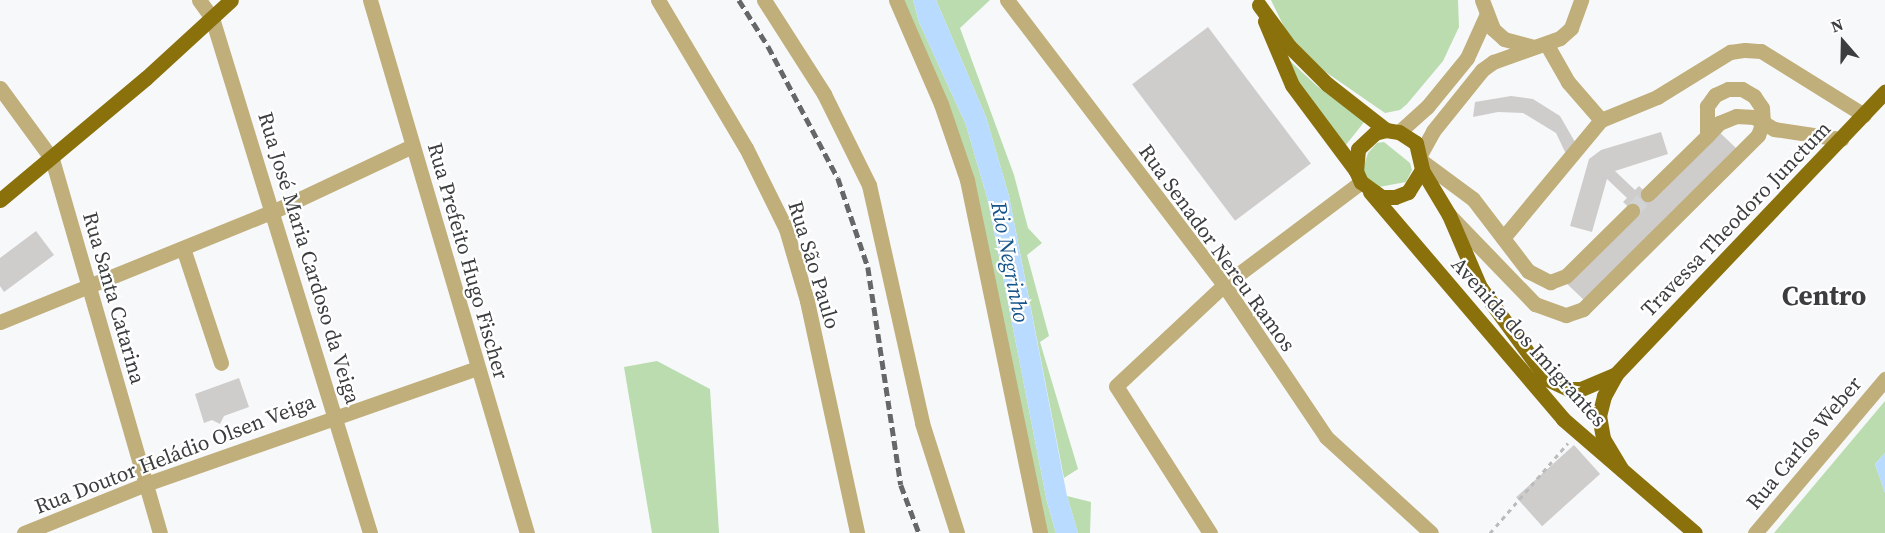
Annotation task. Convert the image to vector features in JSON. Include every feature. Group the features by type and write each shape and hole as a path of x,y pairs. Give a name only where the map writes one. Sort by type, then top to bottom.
{"main road":[{"path":"0,200 52,159 231,0"},
{"name":"Avenida dos Imigrantes","path":"1258,2 1308,67 1392,131 1416,143 1422,161 1488,302 1547,379"},
{"name":"Avenida dos Imigrantes","path":"1258,2 1292,85 1362,182 1577,433 1695,533"},
{"name":"Travessa Theodoro Junctum","path":"1622,470 1603,438 1599,416 1604,396 1616,374 1885,92"},
{"path":"1392,131 1365,140 1358,149 1362,182 1395,197 1408,192 1422,161"},
{"name":"Travessa Theodoro Junctum","path":"1547,379 1562,387 1581,388 1616,374"}],"street":[{"name":"Rua José Maria Cardoso da Veiga","path":"199,0 212,18 274,212 370,533"},
{"name":"Rua Prefeito Hugo Fischer","path":"370,0 527,533"},
{"name":"Rua São Paulo","path":"658,0 756,166 786,229 807,301 857,533"},
{"path":"764,0 824,94 869,185 922,423 957,533"},
{"path":"896,0 941,104 967,180 1040,533"},
{"name":"Rua Senador Nereu Ramos","path":"1007,0 1224,285 1326,438 1431,533"},
{"path":"1482,0 1486,16 1504,39 1540,46 1601,120"},
{"path":"1592,0 1581,0 1571,28 1540,46 1482,70 1432,131 1422,161 1473,199 1528,271 1550,282 1566,276 1632,211"},
{"path":"1392,131 1427,107 1467,58 1486,16"},
{"path":"1503,238 1601,120 1657,97 1730,52 1761,51 1864,115"},
{"name":"Rua Santa Catarina","path":"0,88 52,159 160,533"},
{"path":"1707,136 1707,106 1715,95 1728,89 1742,89 1754,96 1762,108 1765,128"},
{"path":"1648,194 1707,136 1736,116 1754,117 1765,128 1841,139"},
{"path":"1449,215 1535,304 1549,312 1566,315 1583,309 1598,298 1765,128"},
{"path":"0,322 274,212 412,146"},
{"path":"1210,533 1116,386 1224,285 1362,182"},
{"path":"183,248 221,363"},
{"name":"Rua Doutor Heládio Olsen Veiga","path":"24,533 146,484 477,368"},
{"name":"Rua Carlos Weber","path":"1755,533 1885,379"}],"path":[{"path":"1490,533 1577,433"}],"green space":[{"path":"896,0 913,0 919,22 966,125 988,201 1047,502 1056,533 1040,533 974,208"},
{"path":"936,0 990,0 960,28 1014,175 1028,228 1042,243 1027,255 1049,336 1040,342 1078,469 1064,478 1009,196 986,117"},
{"path":"1271,0 1458,0 1459,27 1443,61 1407,104 1400,110 1385,113 1317,66 1286,31"},
{"path":"1289,60 1317,86 1365,121 1345,146 1295,79"},
{"path":"1384,142 1410,163 1412,170 1406,182 1379,187 1367,183 1363,169 1368,153 1377,143"},
{"path":"657,361 710,389 719,533 652,533 624,367"},
{"path":"1885,401 1885,453 1875,464 1885,493 1885,533 1774,533"},
{"path":"1067,496 1091,502 1090,533 1078,533"}],"water":[{"name":"Rio Negrinho","path":"913,0 936,0 986,117 1009,196 1067,496 1078,533 1056,533 1047,502 988,201 966,125 919,22"},
{"path":"1885,453 1885,493 1875,464"}],"building":[{"path":"1208,27 1311,164 1235,221 1132,84"},
{"path":"1511,96 1533,99 1560,116 1575,142 1566,154 1556,133 1523,113 1498,112 1473,117 1475,102"},
{"path":"1716,129 1736,148 1585,301 1565,282 1634,212 1623,202 1627,198 1607,179 1592,232 1570,226 1589,159 1601,150 1661,132 1668,154 1615,171 1635,190 1639,186 1650,196"},
{"path":"36,231 54,255 4,292 0,286 0,258"},
{"path":"239,378 249,407 224,416 220,424 212,420 204,423 195,394"},
{"path":"1574,445 1600,474 1542,526 1516,497"}],"tunnel":[{"path":"1632,211 1648,194"}],"railway":[{"path":"739,0 768,46 838,178 868,267 901,485 919,533"}],"district":[{"name":"Centro","path":"1824,296"}]}
